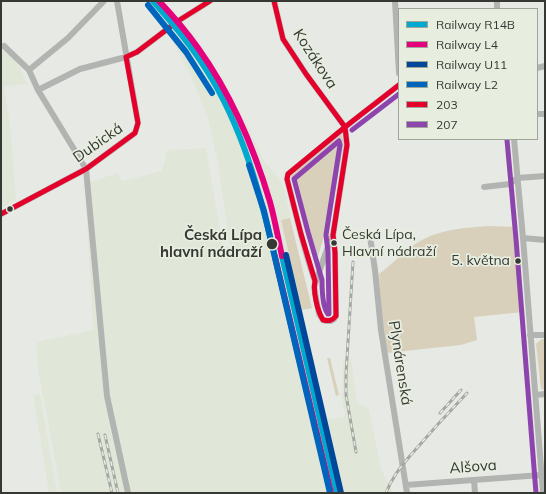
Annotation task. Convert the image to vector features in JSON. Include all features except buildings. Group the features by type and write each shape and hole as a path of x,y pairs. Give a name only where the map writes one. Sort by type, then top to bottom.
{"street":[{"path":"29,70 68,38 104,1"},
{"name":"Dubická","path":"1,214 86,169 135,133 138,124 117,1"},
{"path":"38,90 80,69 137,52 178,21 210,1"},
{"name":"Kozákova","path":"274,1 284,40 306,74 345,126"},
{"path":"395,1 398,55"},
{"path":"4,46 29,70 38,90 86,169 107,396 128,493"},
{"path":"315,281 287,179 288,174 345,126 398,86"},
{"path":"333,235 335,252 336,316 331,321 327,321 323,320 319,314 314,287 333,235 347,145 345,126"},
{"path":"514,140 543,493"},
{"path":"484,188 510,184 517,178 545,176"},
{"name":"Plynárenská","path":"370,237 381,330 408,493"},
{"path":"523,238 545,240"},
{"path":"530,335 545,335"},
{"path":"536,394 545,394"},
{"name":"Alšova","path":"406,485 541,475"},
{"path":"474,480 475,493"}],"shaded area":[{"path":"147,1 164,1 192,34 220,76 248,127 264,161 279,178 283,186 291,218 281,220 314,361 325,420 345,416 342,401 343,360 351,358 357,402 369,409 381,469 392,490 392,493 61,493 38,370 37,342 93,330 85,184 117,173 122,181 162,171 167,150 206,148 223,246 230,247 218,164 208,119 191,76 173,42"},
{"path":"1,43 21,69 28,86 24,84 4,87 11,132 16,200 1,208"},
{"path":"342,134 344,143 330,218 318,256 307,234 291,175"},
{"path":"290,218 312,308 302,310 281,220"},
{"path":"488,226 516,227 523,312 474,317 477,340 461,345 386,353 379,274 410,248 428,237 457,229"},
{"path":"542,339 545,339 545,390 541,389 536,344"},
{"path":"327,358 330,358 339,395 336,396"},
{"path":"40,394 57,493 49,493 33,395"}],"railway":[{"path":"353,262 346,395 356,452"},
{"path":"440,413 461,390"},
{"path":"386,493 393,478 406,461 467,393"},
{"path":"98,434 112,493"},
{"path":"105,435 118,493"}],"rail line":[{"name":"R14B","path":"153,1 195,53 220,93 231,115 249,161 275,257"},
{"name":"L4","path":"159,1 198,48 221,84 231,103 249,142 264,182 275,222 282,256"},
{"name":"L2","path":"148,5 186,52 212,93"},
{"name":"L2","path":"249,165 264,211 330,493"},
{"name":"U11","path":"286,255 341,493"},
{"name":"R14B","path":"282,256 337,493"},
{"name":"L4","path":"275,257 331,493"}],"transit line":[{"name":"203","path":"126,57 137,52 178,21 210,1"},
{"name":"203","path":"274,1 283,39 306,74 345,127"},
{"name":"203","path":"1,214 86,169 135,133 138,123 126,57"},
{"name":"203","path":"345,127 398,86"},
{"name":"207","path":"352,130 398,95"},
{"name":"203","path":"345,127 347,145 333,235 335,252 336,316 332,320 323,320 317,306 315,281 287,179 288,174 345,127"},
{"name":"207","path":"507,140 536,493"},
{"name":"207","path":"339,141 340,145 326,235 328,252 328,314 323,303 322,280 294,179 339,141"}],"place":[{"name":"Česká Lípa, Hlavní nádraží","path":"334,243"},
{"name":"Česká Lípa hlavní nádraží","path":"272,244"},
{"name":"5. května","path":"518,261"}]}
